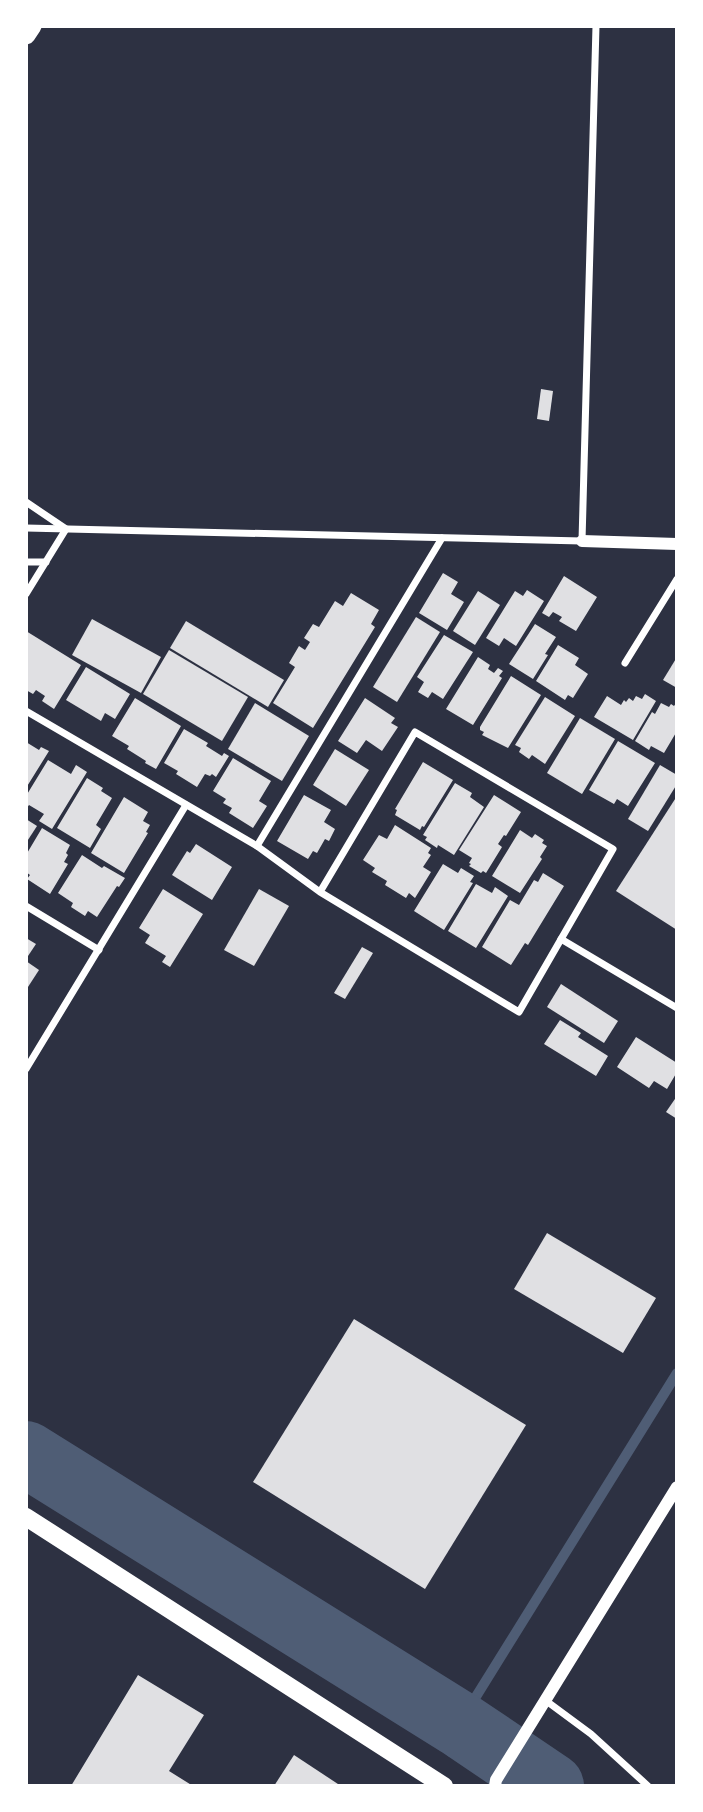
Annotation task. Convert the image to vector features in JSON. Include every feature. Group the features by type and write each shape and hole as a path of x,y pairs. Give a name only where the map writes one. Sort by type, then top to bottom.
{"highway":[{"path":"26,35 32,26"}],"main road":[{"path":"26,1517 444,1786"}],"street":[{"path":"582,541 596,26"},
{"path":"26,502 66,529"},
{"path":"26,528 677,544"},
{"path":"26,594 66,529"},
{"path":"257,846 442,538"},
{"path":"26,562 46,562"},
{"path":"625,663 677,579"},
{"path":"26,711 257,846 320,892 519,1012 613,849 415,732 320,892"},
{"path":"26,1069 186,805"},
{"path":"26,906 100,950"},
{"path":"561,939 677,1008"},
{"path":"496,1783 677,1487"},
{"path":"545,1699 591,1734 648,1786"}],"building":[{"path":"541,389 553,391 549,421 537,419"},
{"path":"443,573 458,582 451,594 464,602 447,630 419,613"},
{"path":"564,576 597,597 576,631 559,621 562,617 553,612 549,617 542,613"},
{"path":"527,590 544,601 516,646 504,638 499,646 486,638 515,591 523,596"},
{"path":"478,591 500,605 475,645 453,631"},
{"path":"351,593 379,610 371,624 375,627 313,728 273,703 295,667 289,663 299,646 305,650 310,642 304,638 313,624 319,627 335,601 343,606"},
{"path":"416,617 440,632 397,702 373,687"},
{"path":"92,619 161,657 141,693 72,655"},
{"path":"186,621 284,680 268,707 170,648"},
{"path":"535,624 556,637 533,679 509,664"},
{"path":"26,631 81,665 54,709 42,701 45,696 36,690 33,694 26,690"},
{"path":"444,635 473,652 443,699 432,692 428,698 418,692 424,682 417,677"},
{"path":"558,645 579,658 575,665 588,674 573,698 568,695 565,700 536,681"},
{"path":"169,650 248,697 222,741 143,694"},
{"path":"478,657 490,665 488,669 494,673 498,668 503,671 499,676 502,678 473,725 446,709"},
{"path":"677,657 677,688 663,680"},
{"path":"86,667 130,694 115,719 105,713 101,721 66,700"},
{"path":"511,676 541,695 508,748 482,735 484,732 480,727"},
{"path":"645,694 656,701 633,740 594,717 607,696 621,705 629,698 633,701 636,696 642,699"},
{"path":"545,697 575,716 545,764 532,755 529,759 519,752 521,748 515,745"},
{"path":"135,698 181,726 156,769 127,749 129,746 112,736"},
{"path":"365,698 395,718 391,723 398,727 382,751 366,740 357,753 338,741"},
{"path":"677,702 677,731 664,753 651,746 649,750 635,741 652,712 655,714 661,703 669,707"},
{"path":"255,703 309,736 282,781 228,749"},
{"path":"580,718 615,739 582,794 547,773"},
{"path":"184,729 208,743 206,746 222,756 224,753 229,756 216,777 205,774 197,787 164,763"},
{"path":"618,741 655,763 628,806 617,799 614,804 589,790"},
{"path":"26,742 39,750 41,747 49,751 26,788"},
{"path":"335,749 369,770 346,806 313,785"},
{"path":"233,758 271,781 259,801 267,806 253,828 229,813 232,808 223,803 226,799 213,791"},
{"path":"48,760 71,774 76,765 87,772 52,829 39,821 44,814 29,805 26,809 26,796"},
{"path":"423,762 453,780 420,830 395,815 395,809"},
{"path":"660,765 677,775 677,784 648,831 628,819"},
{"path":"87,778 103,788 101,791 112,798 96,825 101,829 90,848 57,828"},
{"path":"455,783 472,793 470,797 484,807 454,855 438,845 437,848 425,840 427,837 423,835"},
{"path":"304,795 331,810 324,822 335,829 329,841 325,839 317,853 313,851 308,859 277,841"},
{"path":"494,795 521,812 498,844 502,847 486,873 481,873 469,866 472,858 459,850"},
{"path":"677,796 677,930 616,891"},
{"path":"124,797 148,812 143,821 150,825 124,873 91,853"},
{"path":"26,819 37,826 26,843"},
{"path":"395,825 431,848 428,853 431,855 423,867 431,872 415,898 409,893 406,898 385,885 387,881 372,872 375,868 363,860 379,835 387,839"},
{"path":"42,828 70,845 64,862 68,864 50,894 27,879 30,875 26,872 26,855"},
{"path":"520,830 532,838 535,834 544,840 542,843 547,846 540,857 542,859 520,893 492,876"},
{"path":"196,844 232,867 212,900 172,875 187,851 190,853"},
{"path":"82,855 125,878 97,917 88,911 85,916 71,907 73,903 58,893"},
{"path":"443,864 458,873 461,868 474,876 470,882 473,883 444,930 414,911"},
{"path":"543,873 564,886 528,945 525,943 511,965 482,947 510,900 519,905 534,880 538,882"},
{"path":"476,884 492,893 495,887 508,896 476,948 448,931"},
{"path":"163,889 203,914 170,967 162,962 166,956 145,943 150,935 139,928"},
{"path":"259,889 289,906 254,966 224,950"},
{"path":"26,938 36,944 26,959"},
{"path":"362,947 373,953 345,999 334,993"},
{"path":"26,961 39,970 26,990"},
{"path":"561,984 618,1021 604,1043 547,1007"},
{"path":"560,1020 581,1033 578,1037 608,1056 596,1076 544,1044"},
{"path":"636,1037 677,1063 677,1072 667,1089 654,1081 649,1088 617,1067"},
{"path":"677,1096 677,1119 666,1112"},
{"path":"547,1233 656,1298 623,1353 514,1289"},
{"path":"354,1319 526,1425 425,1589 253,1482"},
{"path":"138,1675 204,1715 169,1771 193,1786 71,1786"},
{"path":"294,1755 341,1786 274,1786"}],"waterway":[{"path":"451,1752 459,1724 677,1373"},
{"path":"26,1454 459,1724 551,1786"}]}
